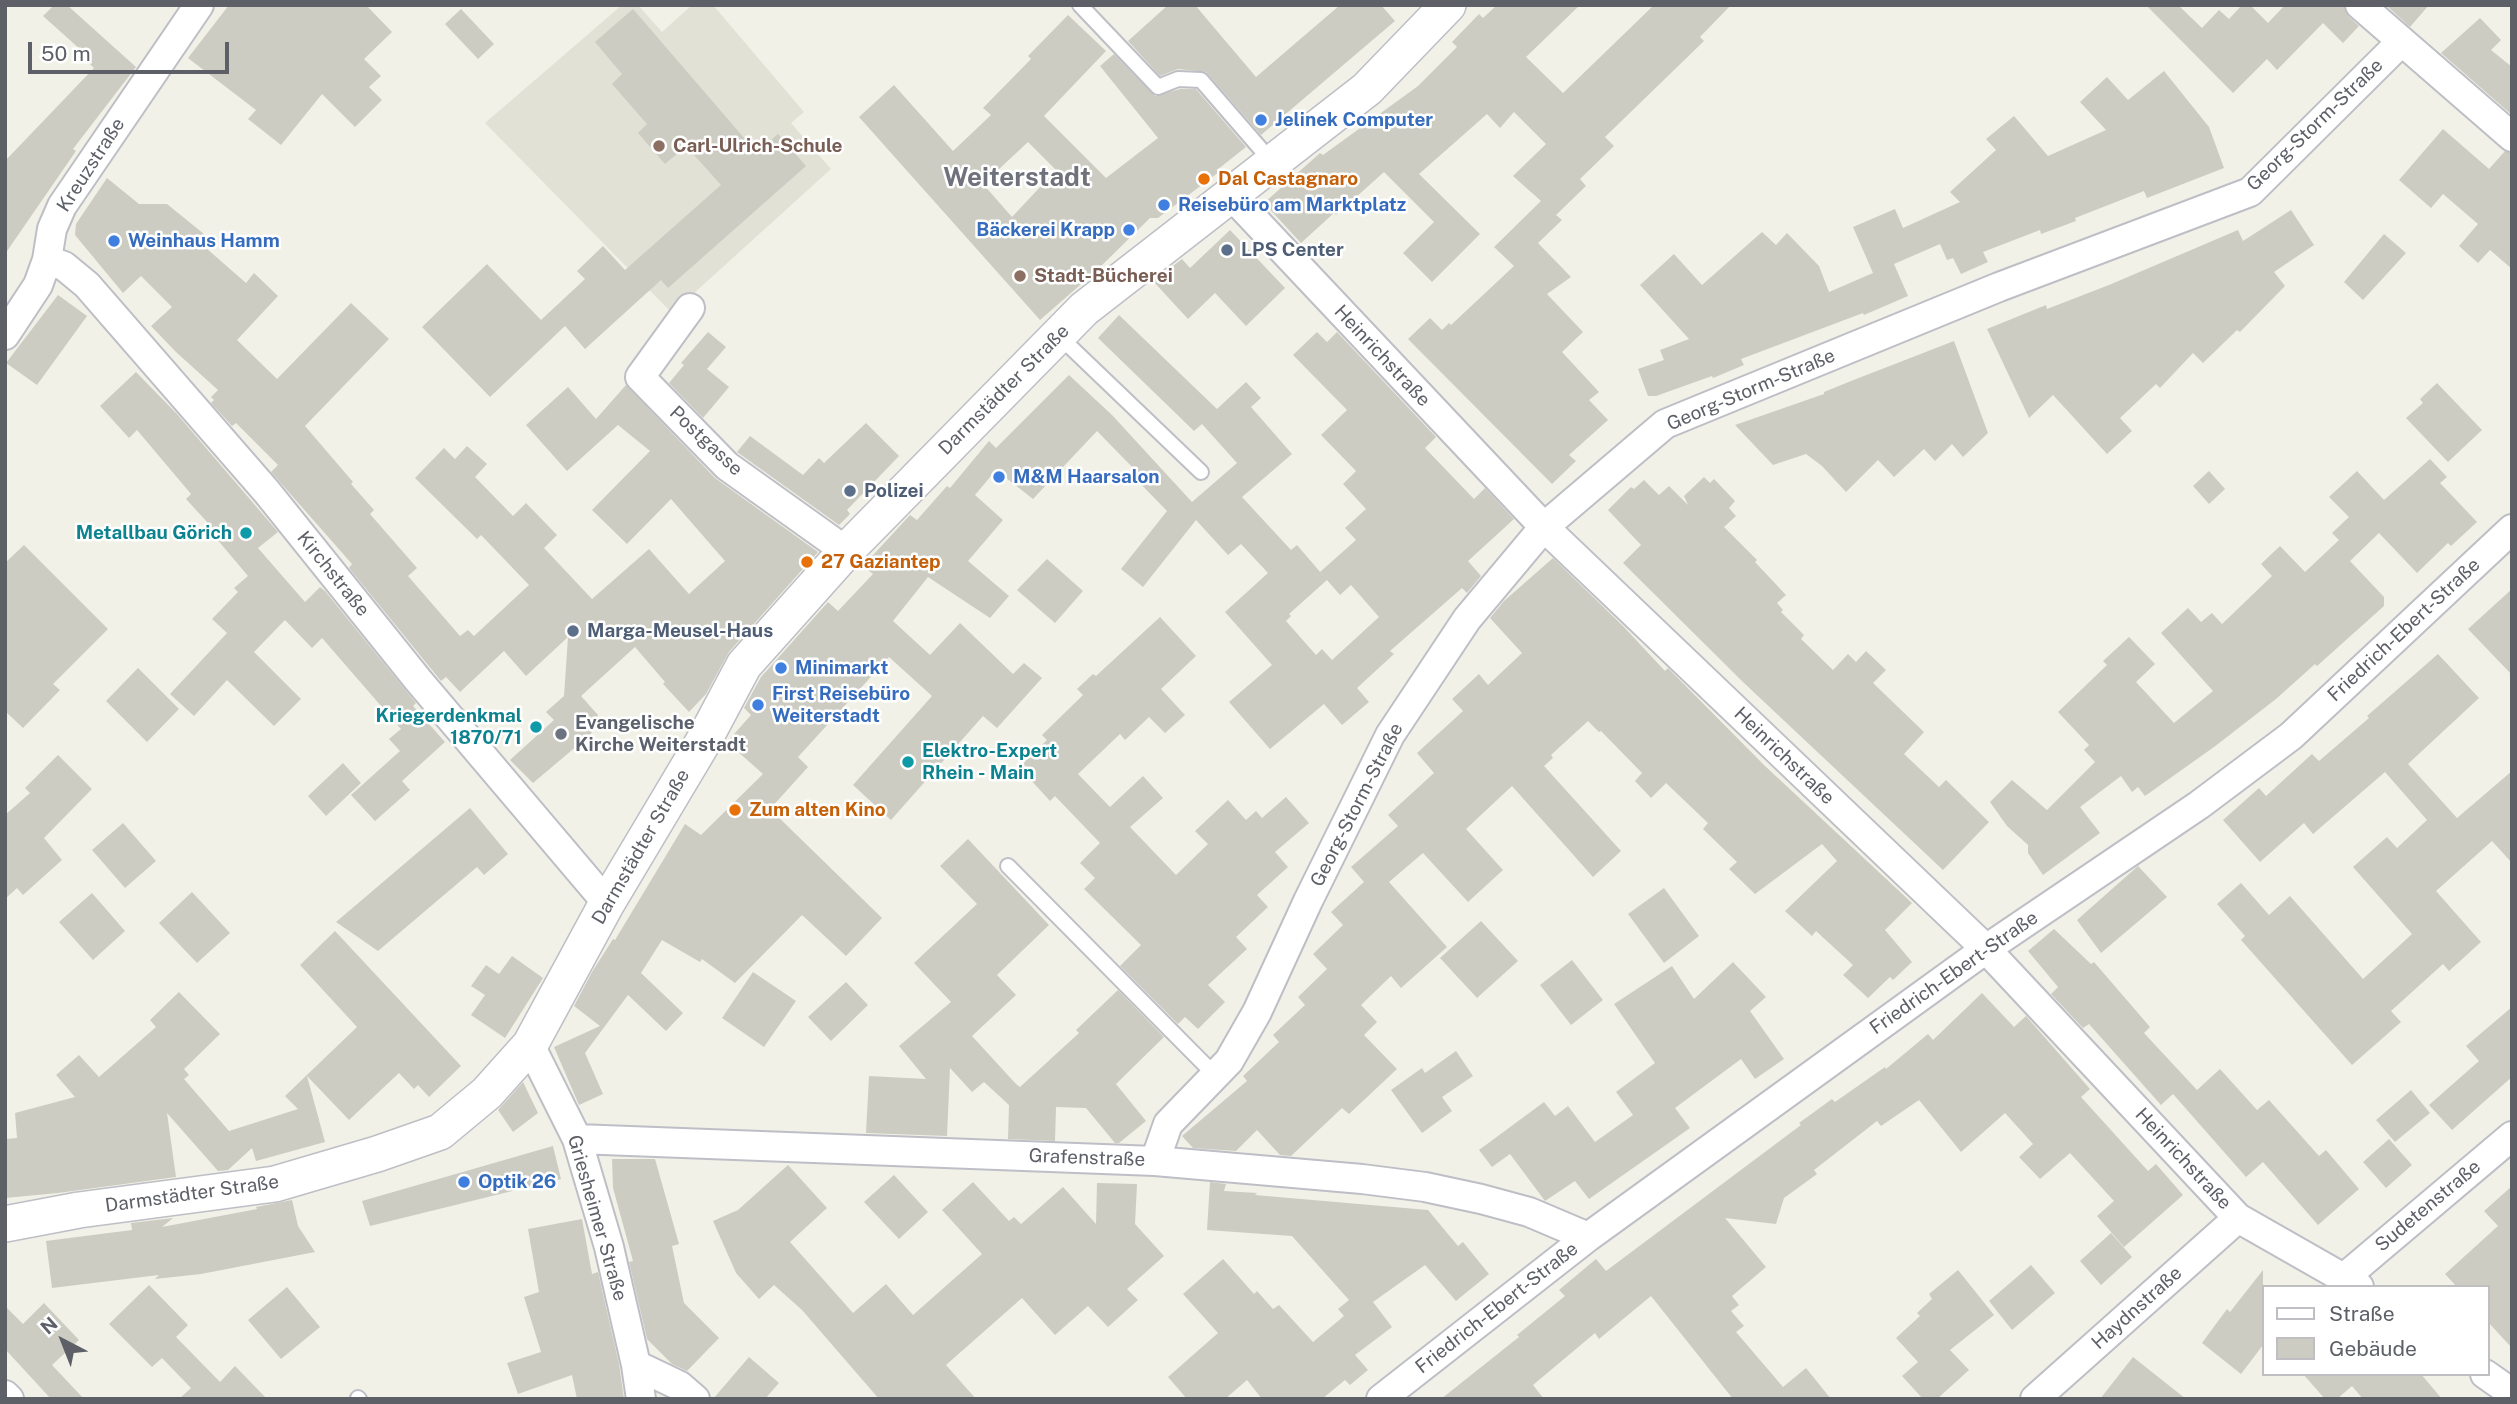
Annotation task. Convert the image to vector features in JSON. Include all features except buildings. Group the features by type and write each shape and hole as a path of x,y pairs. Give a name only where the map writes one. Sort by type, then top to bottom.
{"street":[{"name":"Kreuzstraße","path":"5,335 30,300 43,273 52,229 71,191 199,5"},
{"name":"Darmstädter Straße","path":"5,1224 79,1210 275,1184 440,1132 488,1093 530,1045 607,903 703,742 744,665 846,551 1084,309 1367,89 1448,5"},
{"path":"2360,5 2512,137"},
{"name":"Georg-Storm-Straße","path":"1155,1161 1168,1124 1229,1061 1257,1012 1390,735 1467,619 1544,527 1665,424 1999,287 2250,192 2401,42"},
{"name":"Heinrichstraße","path":"1231,195 1544,527 1986,949 2238,1218 2352,1282"},
{"name":"Kirchstraße","path":"47,260 72,271 105,306 275,503 426,690 607,903"},
{"name":"Postgasse","path":"690,307 640,377 727,466 846,551"},
{"name":"Friedrich-Ebert-Straße","path":"1381,1399 1587,1237 1986,949 2199,805 2291,736 2512,529"},
{"name":"Griesheimer Straße","path":"530,1045 577,1139 609,1247 636,1365 640,1399"},
{"name":"Sudetenstraße","path":"2352,1282 2512,1136"},
{"name":"Grafenstraße","path":"577,1139 1155,1161 1362,1179 1425,1187 1529,1212 1587,1237"},
{"name":"Haydnstraße","path":"2044,1396 2238,1218"},
{"path":"636,1365 680,1386 695,1399"},
{"path":"2488,1376 2512,1393"},
{"path":"5,1395 9,1399"}],"lane":[{"path":"1080,5 1158,87 1178,79 1201,80 1273,163"},
{"path":"1059,336 1201,472"},
{"path":"1008,866 1215,1075"}],"shaded area":[{"name":"Carl-Ulrich-Schule","path":"622,5 638,5 662,32 692,5 713,5 804,112 791,123 831,169 672,313 485,123"}],"place":[{"name":"Jelinek Computer","path":"1261,120"},
{"name":"Carl-Ulrich-Schule","path":"659,146"},
{"name":"Dal Castagnaro","path":"1204,179"},
{"name":"Reisebüro am Marktplatz","path":"1164,205"},
{"name":"Bäckerei Krapp","path":"1129,230"},
{"name":"Weinhaus Hamm","path":"114,241"},
{"name":"LPS Center","path":"1227,250"},
{"name":"Stadt-Bücherei","path":"1020,276"},
{"name":"M&M Haarsalon","path":"999,477"},
{"name":"Polizei","path":"850,491"},
{"name":"Metallbau Görich","path":"246,533"},
{"name":"27 Gaziantep","path":"807,562"},
{"name":"Marga-Meusel-Haus","path":"573,631"},
{"name":"Minimarkt","path":"781,668"},
{"name":"First Reisebüro Weiterstadt","path":"758,705"},
{"name":"Kriegerdenkmal 1870/71","path":"536,727"},
{"name":"Evangelische Kirche Weiterstadt","path":"561,734"},
{"name":"Elektro-Expert Rhein - Main","path":"908,762"},
{"name":"Zum alten Kino","path":"735,810"},
{"name":"Optik 26","path":"464,1182"}],"district":[{"name":"Weiterstadt","path":"1017,178"}]}
